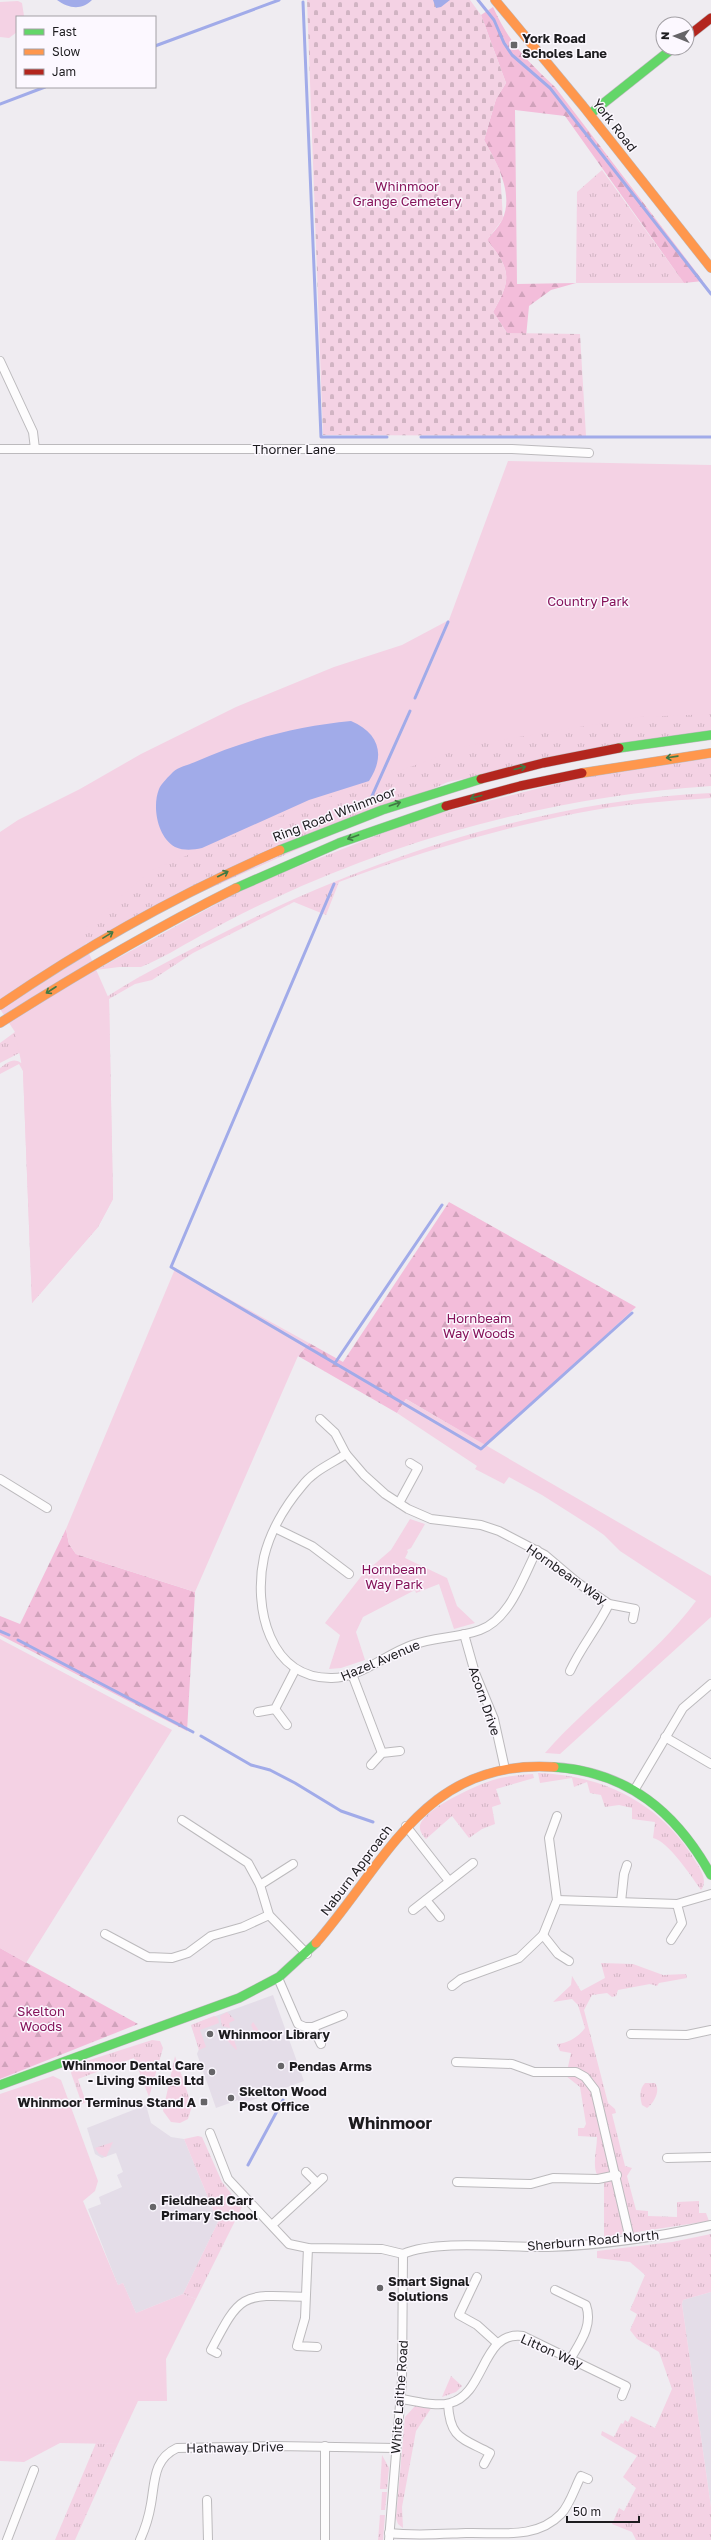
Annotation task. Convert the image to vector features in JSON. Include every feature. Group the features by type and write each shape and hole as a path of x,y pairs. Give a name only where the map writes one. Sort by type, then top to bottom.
{"main road":[{"name":"York Road","path":"495,0 590,114 711,268"},
{"path":"695,31 711,18"},
{"path":"590,114 663,56"},
{"name":"Ring Road Whinmoor","path":"0,1005 74,955 119,928 234,869 304,837 360,816 463,783 552,760 711,735"},
{"path":"3,1021 84,969 187,911 245,882 375,828 473,798 543,780 610,766 711,753"},
{"name":"Naburn Approach","path":"0,2085 251,1993 278,1978 307,1954 406,1826 422,1810 445,1792 481,1775 505,1769 533,1766 567,1766 604,1776 635,1789 654,1801 681,1827 703,1859 711,1875"}],"street":[{"path":"0,361 33,432 35,449"},
{"name":"Thorner Lane","path":"0,449 512,449 589,453"},
{"name":"Hornbeam Way","path":"320,1419 335,1433 346,1454 374,1486 399,1503 419,1515 432,1519 490,1527 536,1550 578,1583 609,1604 634,1609 633,1619"},
{"path":"275,1709 295,1670 273,1642 261,1608 264,1558 274,1528 290,1502 310,1477 346,1454"},
{"path":"399,1503 418,1468 410,1463"},
{"path":"0,1478 47,1508"},
{"path":"274,1528 312,1546 349,1574"},
{"name":"Hazel Avenue","path":"295,1670 316,1678 342,1678 401,1648 420,1642 479,1630 498,1618 536,1550"},
{"path":"570,1671 580,1650 600,1623 609,1604"},
{"name":"Acorn Drive","path":"464,1634 475,1673 494,1720 505,1769"},
{"path":"352,1674 382,1753"},
{"path":"635,1789 682,1708 711,1684"},
{"path":"258,1712 275,1709"},
{"path":"275,1709 287,1725"},
{"path":"664,1737 711,1764"},
{"path":"371,1766 382,1753 400,1751"},
{"path":"452,1986 461,1979 519,1958 543,1935 557,1900 549,1838 557,1816"},
{"path":"182,1820 248,1863 260,1885 269,1915 307,1954"},
{"path":"406,1826 449,1881"},
{"path":"413,1910 473,1863"},
{"path":"260,1885 293,1864"},
{"path":"621,1902 624,1874 627,1866"},
{"path":"557,1900 677,1904 711,1894"},
{"path":"426,1900 440,1917"},
{"path":"671,1940 682,1923 677,1904"},
{"path":"105,1934 148,1957 172,1958 188,1953 211,1936 243,1927 269,1915"},
{"path":"543,1935 558,1954 569,1960"},
{"path":"278,1978 298,2024 305,2028 313,2027 343,2015"},
{"path":"313,2027 321,2044"},
{"path":"631,2034 687,2035 711,2030"},
{"path":"456,2062 512,2064 534,2072 576,2072 584,2077 595,2090 617,2175 630,2239"},
{"path":"210,2133 228,2179 290,2244 308,2248 382,2249 403,2254"},
{"path":"667,2158 711,2157"},
{"path":"272,2225 320,2181 306,2172"},
{"path":"457,2182 531,2184 553,2178 598,2179 617,2175"},
{"name":"Sherburn Road North","path":"403,2254 425,2248 549,2247 630,2239 711,2225"},
{"path":"308,2248 305,2297 306,2318 297,2346 317,2346"},
{"name":"White Laithe Road","path":"389,2536 401,2399 403,2254"},
{"path":"401,2399 448,2404 462,2397 471,2388 497,2343 477,2325 459,2315 477,2277"},
{"path":"555,2290 586,2305 589,2313 589,2325 572,2358"},
{"path":"217,2353 212,2350 232,2310 243,2302 261,2295 305,2297"},
{"name":"Litton Way","path":"497,2343 509,2335 523,2336 572,2358 626,2386 622,2396"},
{"path":"448,2404 450,2423 455,2434 490,2453 484,2464"},
{"path":"325,2446 325,2540"},
{"name":"Hathaway Drive","path":"140,2540 148,2519 158,2466 171,2451 184,2447 325,2446 396,2448"},
{"path":"7,2540 34,2470"},
{"path":"389,2536 467,2533 512,2534 540,2529 562,2513 581,2476 588,2479"},
{"path":"207,2500 208,2540"}],"shaded area":[{"path":"273,1995 304,2081 242,2104 240,2104 238,2100 216,2108 197,2054 199,2049 191,2025"},
{"name":"Fieldhead Carr Primary School","path":"146,2105 151,2123 171,2137 184,2139 218,2222 183,2294 136,2313 123,2283 118,2285 88,2209 101,2204 99,2197 122,2187 117,2175 123,2172 116,2153 102,2158 95,2154 87,2128"},
{"path":"711,2292 711,2507 682,2304 683,2300"}],"green space":[{"name":"Whinmoor Grange Cemetery","path":"307,0 470,0 481,15 506,83 496,99 484,140 500,170 503,219 487,240 501,259 506,275 506,283 493,312 507,333 580,334 586,436 323,435"},
{"path":"18,1 22,3 24,16 16,16 16,33 9,38 0,37 0,2"},
{"path":"493,7 512,41 527,60 555,87 703,281 684,283 565,116 515,110 517,284 576,283 551,290 529,306 526,337 507,333 493,312 506,283 506,275 501,259 487,240 502,220 506,200 502,178 494,158 484,140 496,99 506,83 481,15"},
{"path":"602,170 684,283 576,283 577,192"},
{"name":"Country Park","path":"508,461 711,465 711,714 640,717 470,745 304,806 150,871 80,933 109,999 113,1199 98,1227 32,1303 23,1071 15,1032 0,1009 0,832 18,820 80,789 141,754 236,707 334,667 402,645 449,620"},
{"path":"711,689 711,730 448,782 72,950 18,933 151,812"},
{"path":"711,758 711,786 654,791 542,809 487,822 432,838 325,876 273,899 141,967 119,967 96,970 251,885 424,817 588,776"},
{"path":"711,793 711,798 628,805 548,819 487,834 398,861 339,882 326,915 294,902 193,953 152,980 135,984 109,999 113,1199 98,1227 32,1303 23,1071 19,1064 0,1074 0,1068 13,1061 18,1061 21,1063 111,994 150,971 275,908 335,882 395,859 457,838 519,821 583,808 647,798"},
{"path":"15,1032 58,1033 0,1063 0,1043"},
{"name":"Hornbeam Way Woods","path":"449,1202 636,1307 486,1446 406,1399 397,1413 298,1356 309,1343 343,1362"},
{"path":"175,1269 309,1343 298,1356 195,1592 76,1554 69,1544 66,1529"},
{"path":"406,1399 711,1576 711,1617 560,1754 545,1753 563,1733 661,1642 696,1601 620,1551 604,1535 594,1528 542,1495 509,1477 504,1484 475,1469 477,1466 397,1413"},
{"name":"Hornbeam Way Park","path":"410,1519 425,1524 411,1548 407,1550 408,1552 405,1558 447,1578 457,1606 475,1623 454,1629 439,1584 416,1593 415,1590 363,1617 356,1632 365,1660 341,1668 329,1669 340,1635 325,1623 363,1574 391,1550"},
{"path":"66,1529 69,1544 76,1554 195,1592 187,1731 0,1635 0,1616 20,1624"},
{"path":"0,1639 172,1730 26,1963 0,1948"},
{"path":"538,1773 562,1775 586,1780 608,1787 629,1796 648,1809 666,1824 682,1842 696,1862 704,1879 701,1890 672,1852 666,1846 653,1838 655,1822 632,1819 632,1808 619,1805 605,1807 601,1795 590,1793 587,1782 574,1787 572,1778 540,1783"},
{"path":"533,1774 534,1778 496,1789 501,1804 492,1807 495,1824 482,1829 469,1838 452,1816 426,1839 423,1836 420,1825 424,1818 452,1798 493,1780"},
{"name":"Skelton Woods","path":"0,1948 138,2024 0,2079"},
{"path":"601,1963 633,1964 663,1975 686,1974 687,1978 659,1983 657,1986 650,1984 618,1990 616,1996 612,1997 607,1993 592,1995 584,2010 608,2103 615,2109 616,2113 612,2114 625,2166 632,2168 627,2176 636,2210 648,2211 648,2216 677,2217 677,2202 699,2201 699,2213 706,2213 709,2221 604,2237 604,2183 599,2179 595,2168 597,2137 578,2136 578,2128 584,2128 586,2124 580,2087 566,2076 571,2053 560,2051 557,2044 573,2039 585,2028 578,2005 572,1999 553,2002 571,1985 572,1976 581,1991 605,1978"},
{"path":"227,2012 235,2020 229,2023 230,2028 222,2026 220,2016"},
{"path":"214,2016 218,2018 219,2023 200,2030 206,2047 199,2050 191,2025"},
{"path":"253,2022 261,2034 259,2038 256,2037 251,2025"},
{"path":"229,2032 231,2038 233,2037 236,2050 227,2040"},
{"path":"152,2040 160,2041 163,2048 149,2097 134,2058 78,2079 86,2102 82,2104 71,2073 74,2065"},
{"path":"175,2056 192,2106 188,2119 180,2123 171,2122 163,2111"},
{"path":"53,2076 61,2080 98,2181 95,2191 83,2201 118,2285 123,2283 136,2313 183,2294 196,2299 166,2359 167,2401 138,2401 118,2444 60,2443 24,2462 0,2461 0,2094"},
{"path":"645,2083 655,2083 657,2086 656,2096 647,2108 642,2105 640,2097 643,2085"},
{"path":"198,2136 202,2137 222,2182 242,2207 196,2299 183,2294 218,2222 184,2139"},
{"path":"113,2142 106,2157 99,2154 95,2148"},
{"path":"711,2234 711,2292 683,2300 682,2304 711,2507 711,2540 636,2540 632,2532 612,2524 619,2508 624,2511 636,2488 623,2477 637,2456 601,2435 602,2431 614,2437 621,2423 623,2424 625,2420 628,2422 631,2416 655,2428 672,2389 659,2352 637,2339 630,2330 637,2314 630,2310 645,2275 630,2262 597,2258 597,2251 672,2242"},
{"path":"451,2376 462,2386 456,2392 442,2397"},
{"path":"415,2406 432,2407 416,2431 402,2507 403,2528 398,2524 396,2518 405,2417"},
{"path":"96,2443 118,2444 75,2540 55,2540"},
{"path":"382,2455 389,2468 387,2489 380,2489"},
{"path":"382,2492 387,2492 385,2510 381,2510"},
{"path":"380,2515 385,2515 383,2540 378,2540"}],"water":[{"path":"57,0 92,0 83,6 74,7"},
{"path":"433,0 450,0 441,7 436,8"},
{"path":"351,721 361,726 368,732 377,746 377,762 369,781 309,800 202,848 188,850 178,848 169,842 164,836 160,829 156,812 157,796 161,785 175,770 233,747 272,735 311,726"}],"waterway":[{"path":"156,46 279,0"},
{"path":"478,0 494,20 504,43 512,55 550,88 711,294"},
{"path":"303,2 321,437 387,437"},
{"path":"0,104 42,88"},
{"path":"421,437 711,437"},
{"path":"415,698 448,622"},
{"path":"372,796 410,711"},
{"path":"334,884 171,1267 481,1449 632,1313"},
{"path":"335,1363 442,1205"},
{"path":"0,1631 9,1635"},
{"path":"18,1640 193,1732"},
{"path":"201,1736 251,1765 270,1770 295,1783 341,1811 373,1822"},
{"path":"248,2165 283,2100"}],"traffic: fast":[{"path":"590,114 663,56"},
{"path":"619,748 711,735"},
{"path":"280,850 382,810 481,779"},
{"path":"236,888 339,843 446,806"},
{"path":"554,1767 581,1770 605,1777 627,1787 647,1799 665,1814 682,1832 697,1852 711,1875"},
{"path":"0,2085 239,1998 279,1977 316,1943"}],"traffic: slow":[{"path":"495,0 583,106 711,268"},
{"path":"582,773 711,753"},
{"path":"0,1005 67,961 136,921 207,884 280,850"},
{"path":"0,1023 116,952 236,888"},
{"path":"316,1943 388,1849 413,1821 440,1797 472,1779 509,1769 554,1767"}],"traffic: jam":[{"path":"695,31 711,18"},
{"path":"481,779 543,763 619,748"},
{"path":"446,806 520,786 582,773"}],"place":[{"name":"York Road Scholes Lane","path":"514,45"},
{"name":"Whinmoor Library","path":"210,2034"},
{"name":"Pendas Arms","path":"281,2066"},
{"name":"Whinmoor Dental Care - Living Smiles Ltd","path":"212,2072"},
{"name":"Skelton Wood Post Office","path":"231,2098"},
{"name":"Whinmoor Terminus Stand A","path":"204,2102"},
{"name":"Fieldhead Carr Primary School","path":"153,2207"},
{"name":"Smart Signal Solutions","path":"380,2288"}],"district":[{"name":"Whinmoor","path":"390,2123"}]}
